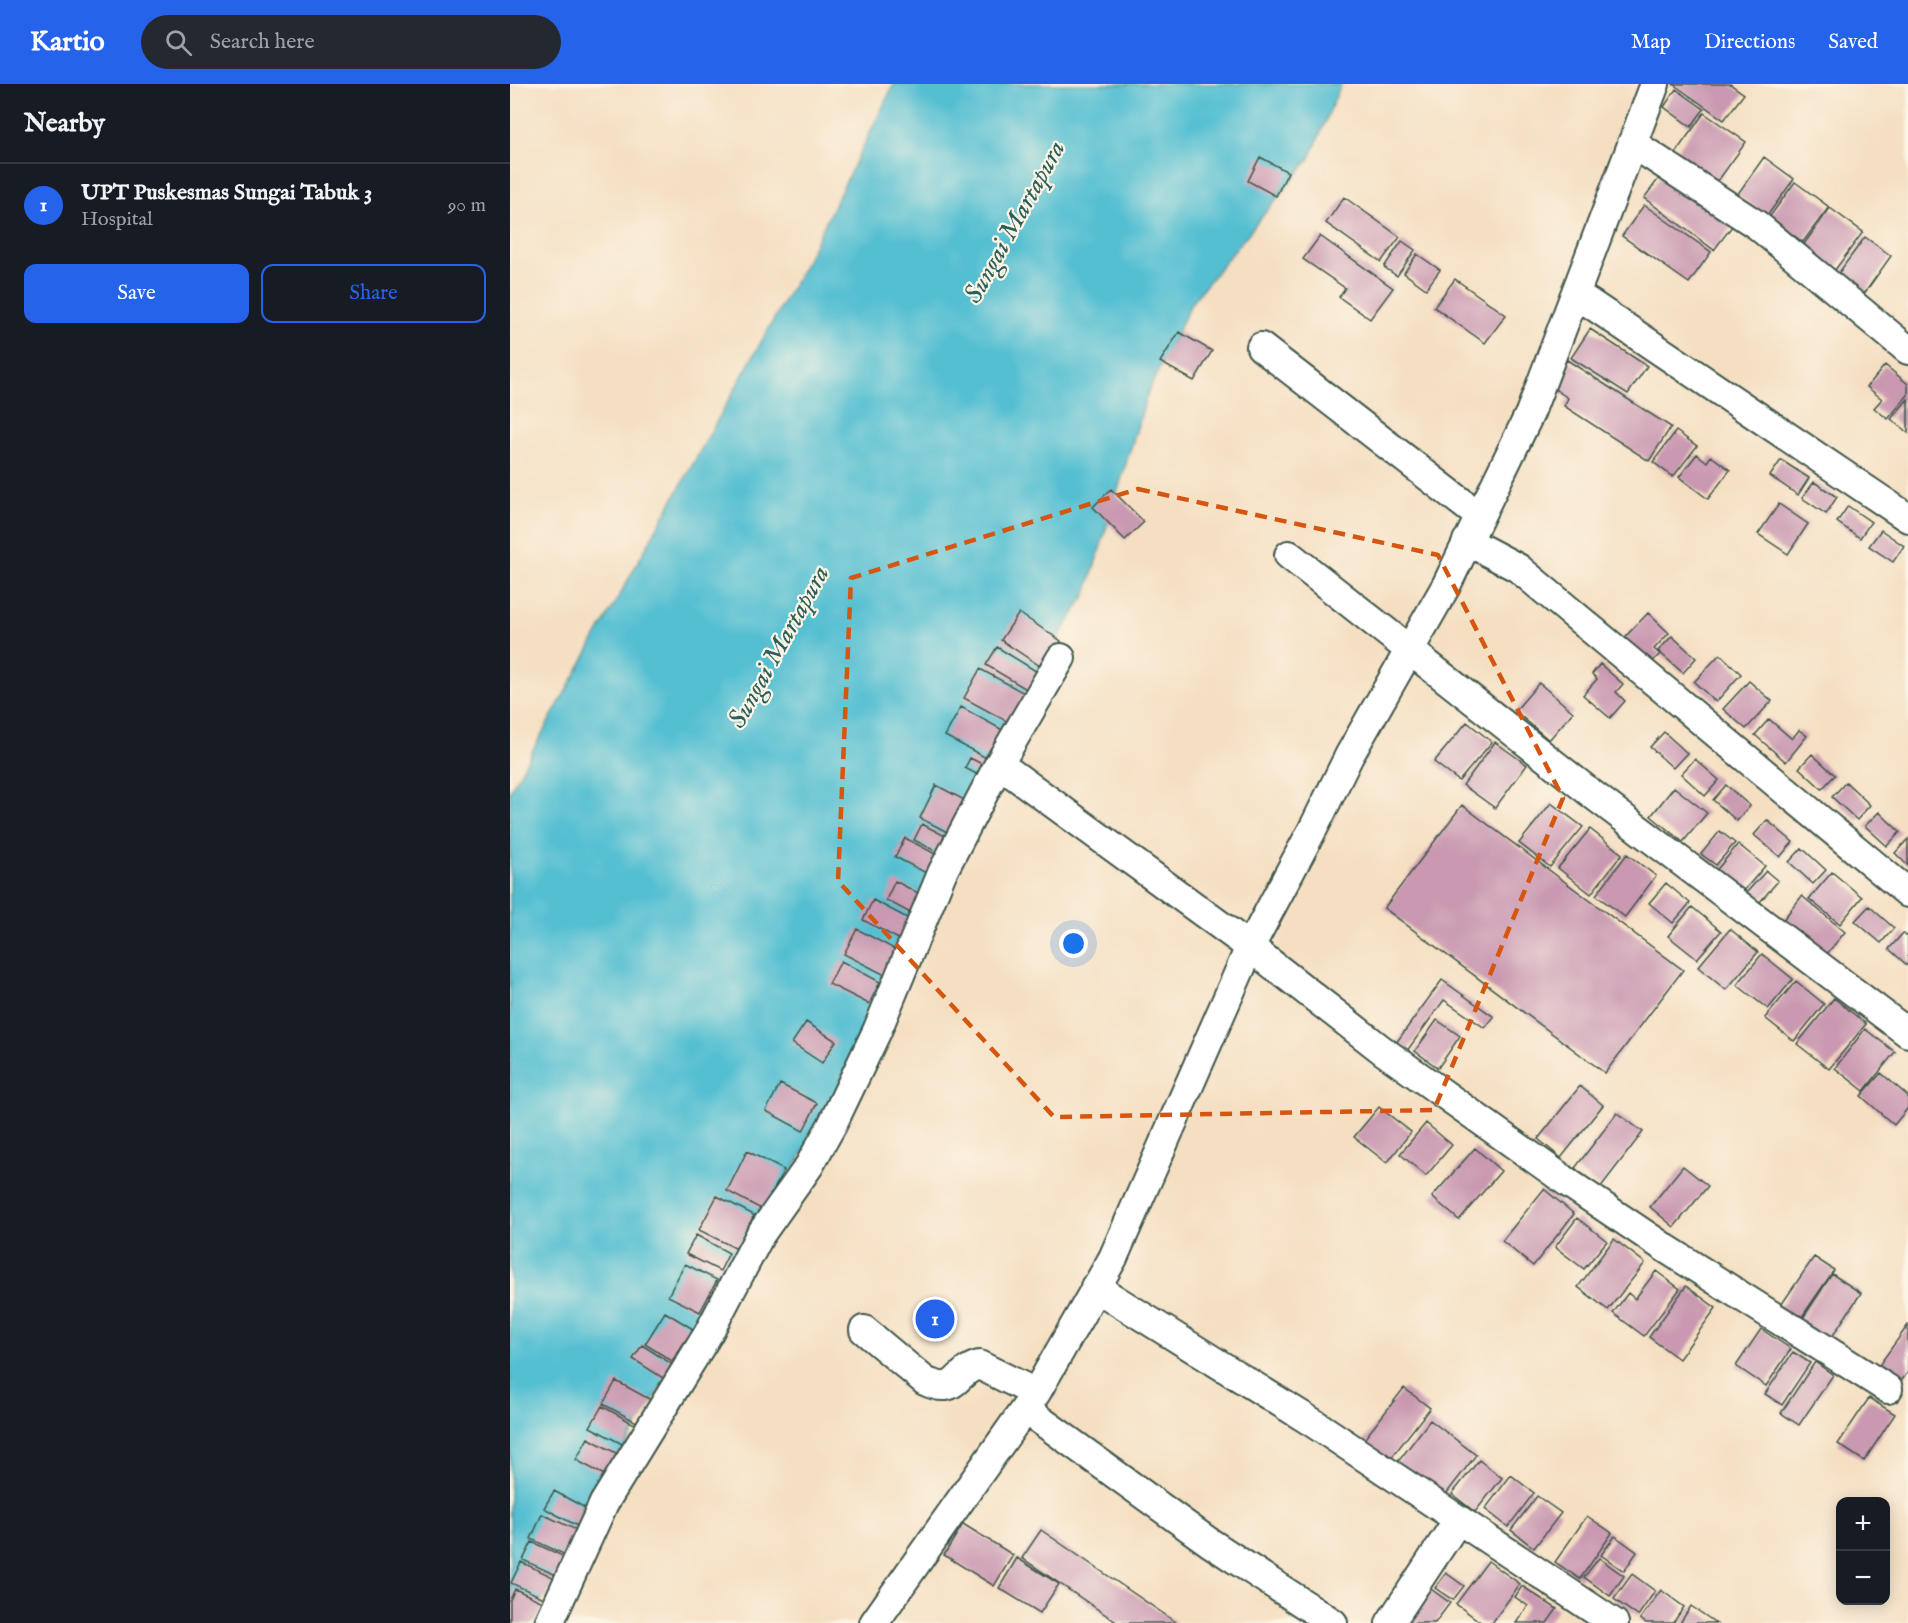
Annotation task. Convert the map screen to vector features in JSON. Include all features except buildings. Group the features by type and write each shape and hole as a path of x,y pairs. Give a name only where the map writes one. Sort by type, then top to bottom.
{"street":[{"path":"874,1623 1030,1401 1136,1211 1250,947 1349,756 1446,586 1530,413 1655,84"},
{"path":"1632,143 1756,225 1908,350"},
{"path":"1576,294 1908,518"},
{"path":"1261,347 1518,568 1908,892"},
{"path":"1289,555 1410,652 1908,1034"},
{"path":"549,1623 604,1503 708,1334 760,1235 809,1166 832,1125 877,1031 942,873 999,764 1061,658"},
{"path":"999,764 1250,947 1382,1050 1570,1184 1665,1248 1888,1389"},
{"path":"1095,1287 1315,1424 1614,1623"},
{"path":"864,1330 925,1381 934,1385 945,1387 957,1382 969,1369 979,1365 1030,1401 1303,1615 1333,1623"},
{"path":"1390,1623 1458,1520"}],"highlighted area":[{"path":"1138,489 1438,555 1563,798 1434,1110 1054,1117 838,881 851,578"}],"water":[{"name":"Sungai Martapura","path":"894,84 1341,84 1310,158 1192,302 1148,392 1086,594 1002,727 939,858 826,1115 610,1471 556,1569 531,1623 510,1623 510,791 807,260"}],"place":[{"name":"UPT Puskesmas Sungai Tabuk 3","path":"935,1319"}]}
